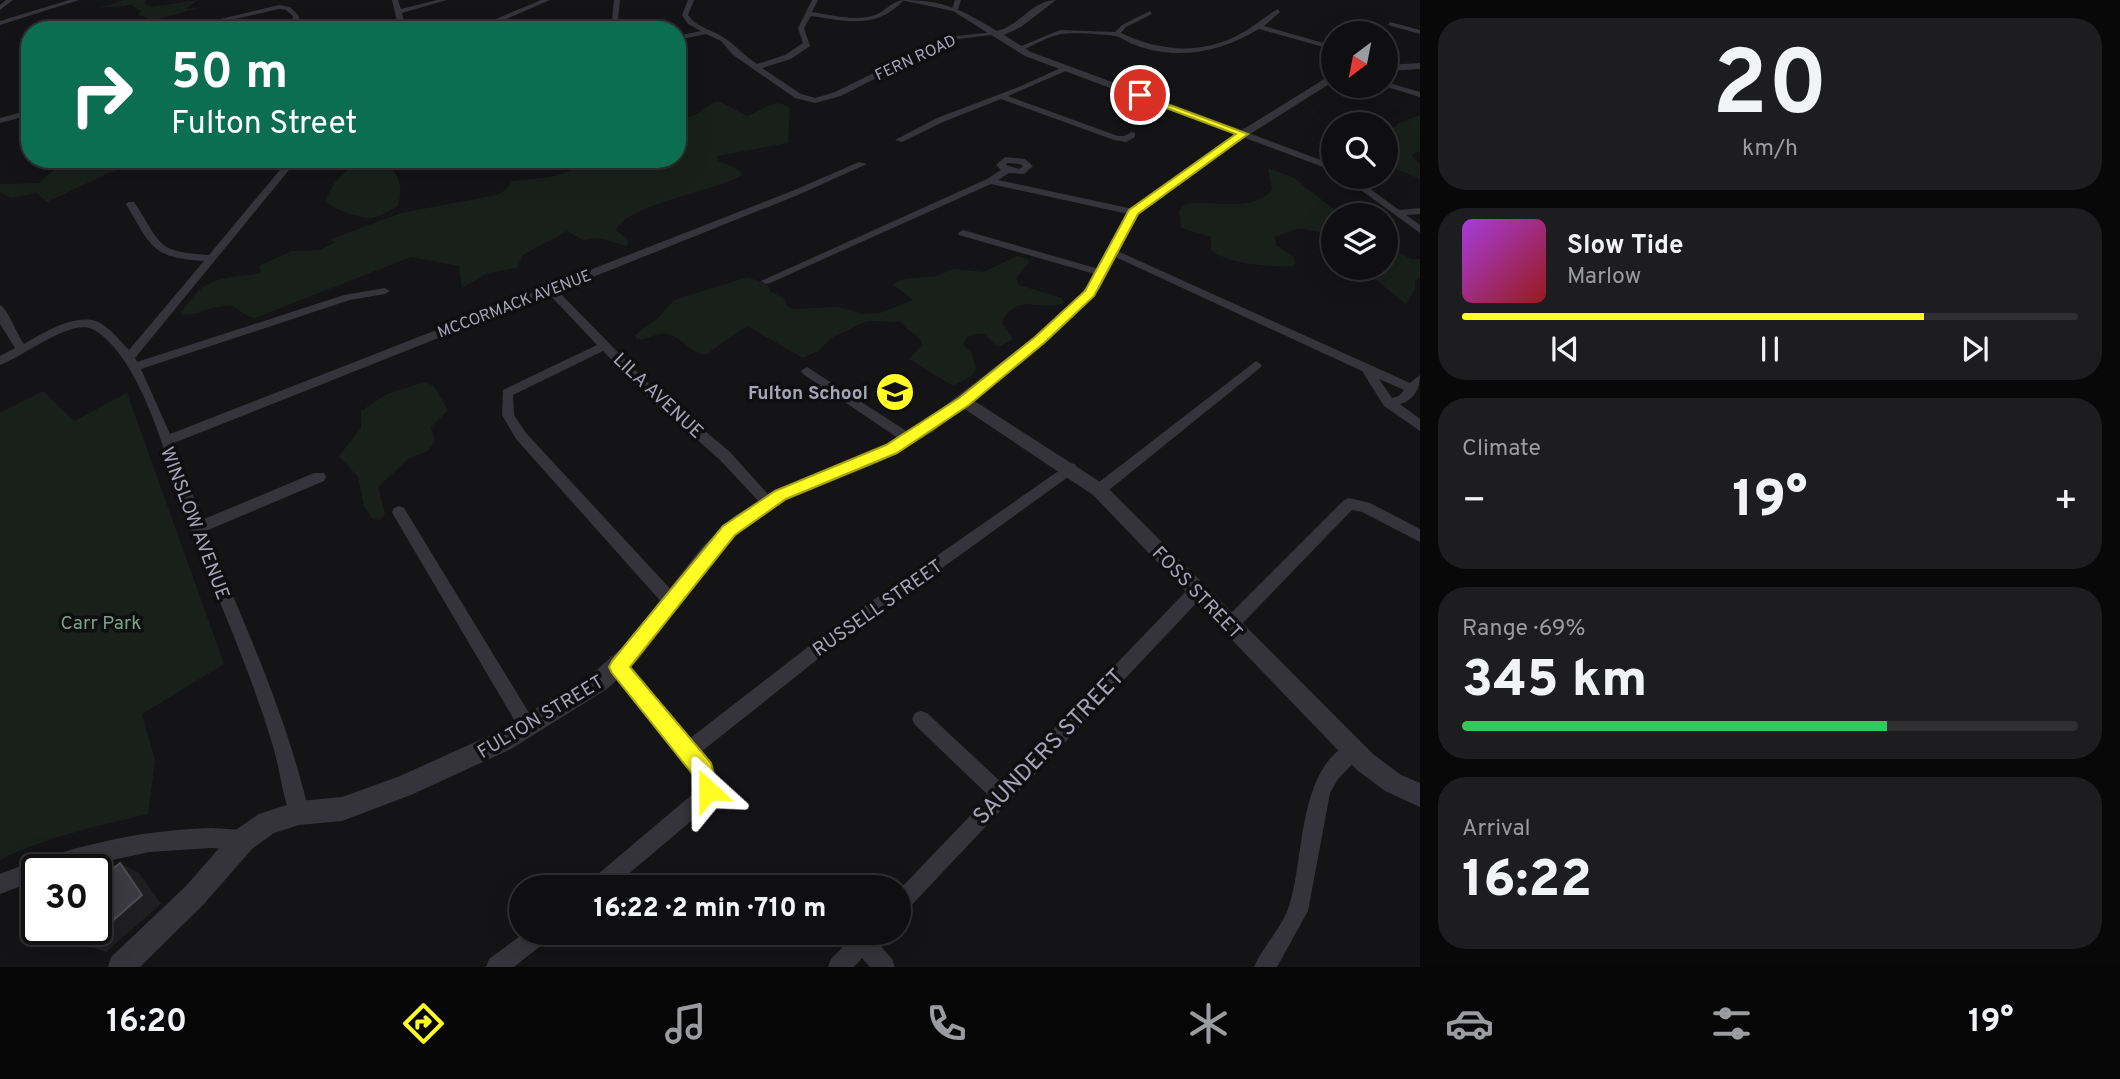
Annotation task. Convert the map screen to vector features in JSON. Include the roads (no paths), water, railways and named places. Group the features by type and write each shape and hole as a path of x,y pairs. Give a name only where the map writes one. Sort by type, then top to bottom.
{"street":[{"path":"0,8 10,0"},
{"path":"0,23 76,0"},
{"path":"395,0 401,21"},
{"path":"399,12 444,0"},
{"path":"496,21 547,0"},
{"path":"616,21 617,0"},
{"path":"691,0 685,18 722,39 757,67 788,57 807,44 801,28 814,0"},
{"path":"807,13 876,19 887,15 903,0 957,4 1018,49 1321,163"},
{"name":"FERN ROAD","path":"757,67 797,96 813,101 838,94 951,37 1013,30 1034,10 1052,0"},
{"path":"217,21 279,7 288,8 296,16 295,21"},
{"path":"1018,49 1060,32 1117,34 1163,51 1191,53 1251,33 1278,11"},
{"path":"1117,34 1124,26 1150,13"},
{"path":"1398,26 1420,32"},
{"path":"1260,27 1321,44"},
{"path":"686,36 707,32"},
{"path":"1398,67 1420,66"},
{"path":"899,140 936,121 1002,97 1065,68"},
{"name":"FULTON STREET","path":"121,967 195,895 243,841 268,822 299,813 342,809 372,800 439,772 528,727 619,667 719,540 768,502 874,458 909,439 964,401 1074,309 1102,273 1133,212 1243,134 1321,84"},
{"path":"1398,88 1420,95"},
{"path":"1002,97 1112,137 1124,139 1132,135"},
{"path":"0,121 21,115"},
{"name":"MCCORMACK AVENUE","path":"165,441 796,193 862,164"},
{"path":"132,363 211,258 286,168"},
{"path":"766,281 990,181 1007,170"},
{"path":"990,181 1133,212"},
{"path":"1365,189 1384,203"},
{"path":"131,204 162,252 176,257 211,258"},
{"path":"1398,213 1420,211"},
{"path":"1398,213 1420,230"},
{"path":"962,233 1102,273"},
{"path":"1113,252 1366,368 1416,384 1403,399 1389,403"},
{"name":"LILA AVENUE","path":"550,289 658,400 725,456 768,502"},
{"path":"132,363 348,297 385,291"},
{"path":"0,308 8,330 22,350"},
{"path":"0,361 61,330 89,324 132,363"},
{"path":"606,345 507,393 506,409 517,431 670,600"},
{"name":"WINSLOW AVENUE","path":"132,363 165,441 292,776 299,813"},
{"path":"1099,490 1256,365"},
{"path":"1366,368 1389,403 1420,426"},
{"path":"807,371 909,439"},
{"name":"FOSS STREET","path":"964,401 1070,468 1099,490 1353,751 1385,778 1420,795"},
{"name":"RUSSELL STREET","path":"688,751 832,638 1070,468"},
{"path":"198,528 319,477"},
{"path":"1230,625 1346,506 1354,504 1420,536"},
{"path":"399,512 528,727"},
{"name":"SAUNDERS STREET","path":"911,891 1197,591"},
{"path":"612,875 705,796 708,787 706,774 619,667"},
{"path":"921,719 1001,794"},
{"path":"1265,967 1298,911 1321,791 1331,772 1353,751"},
{"path":"0,884 51,863 146,841 199,836 243,841"},
{"path":"497,967 525,945"},
{"path":"839,967 860,945"},
{"path":"872,945 884,967"}],"place":[{"name":"Fulton School","path":"895,392"}],"park label":[{"name":"Carr Park","path":"101,622"}]}
